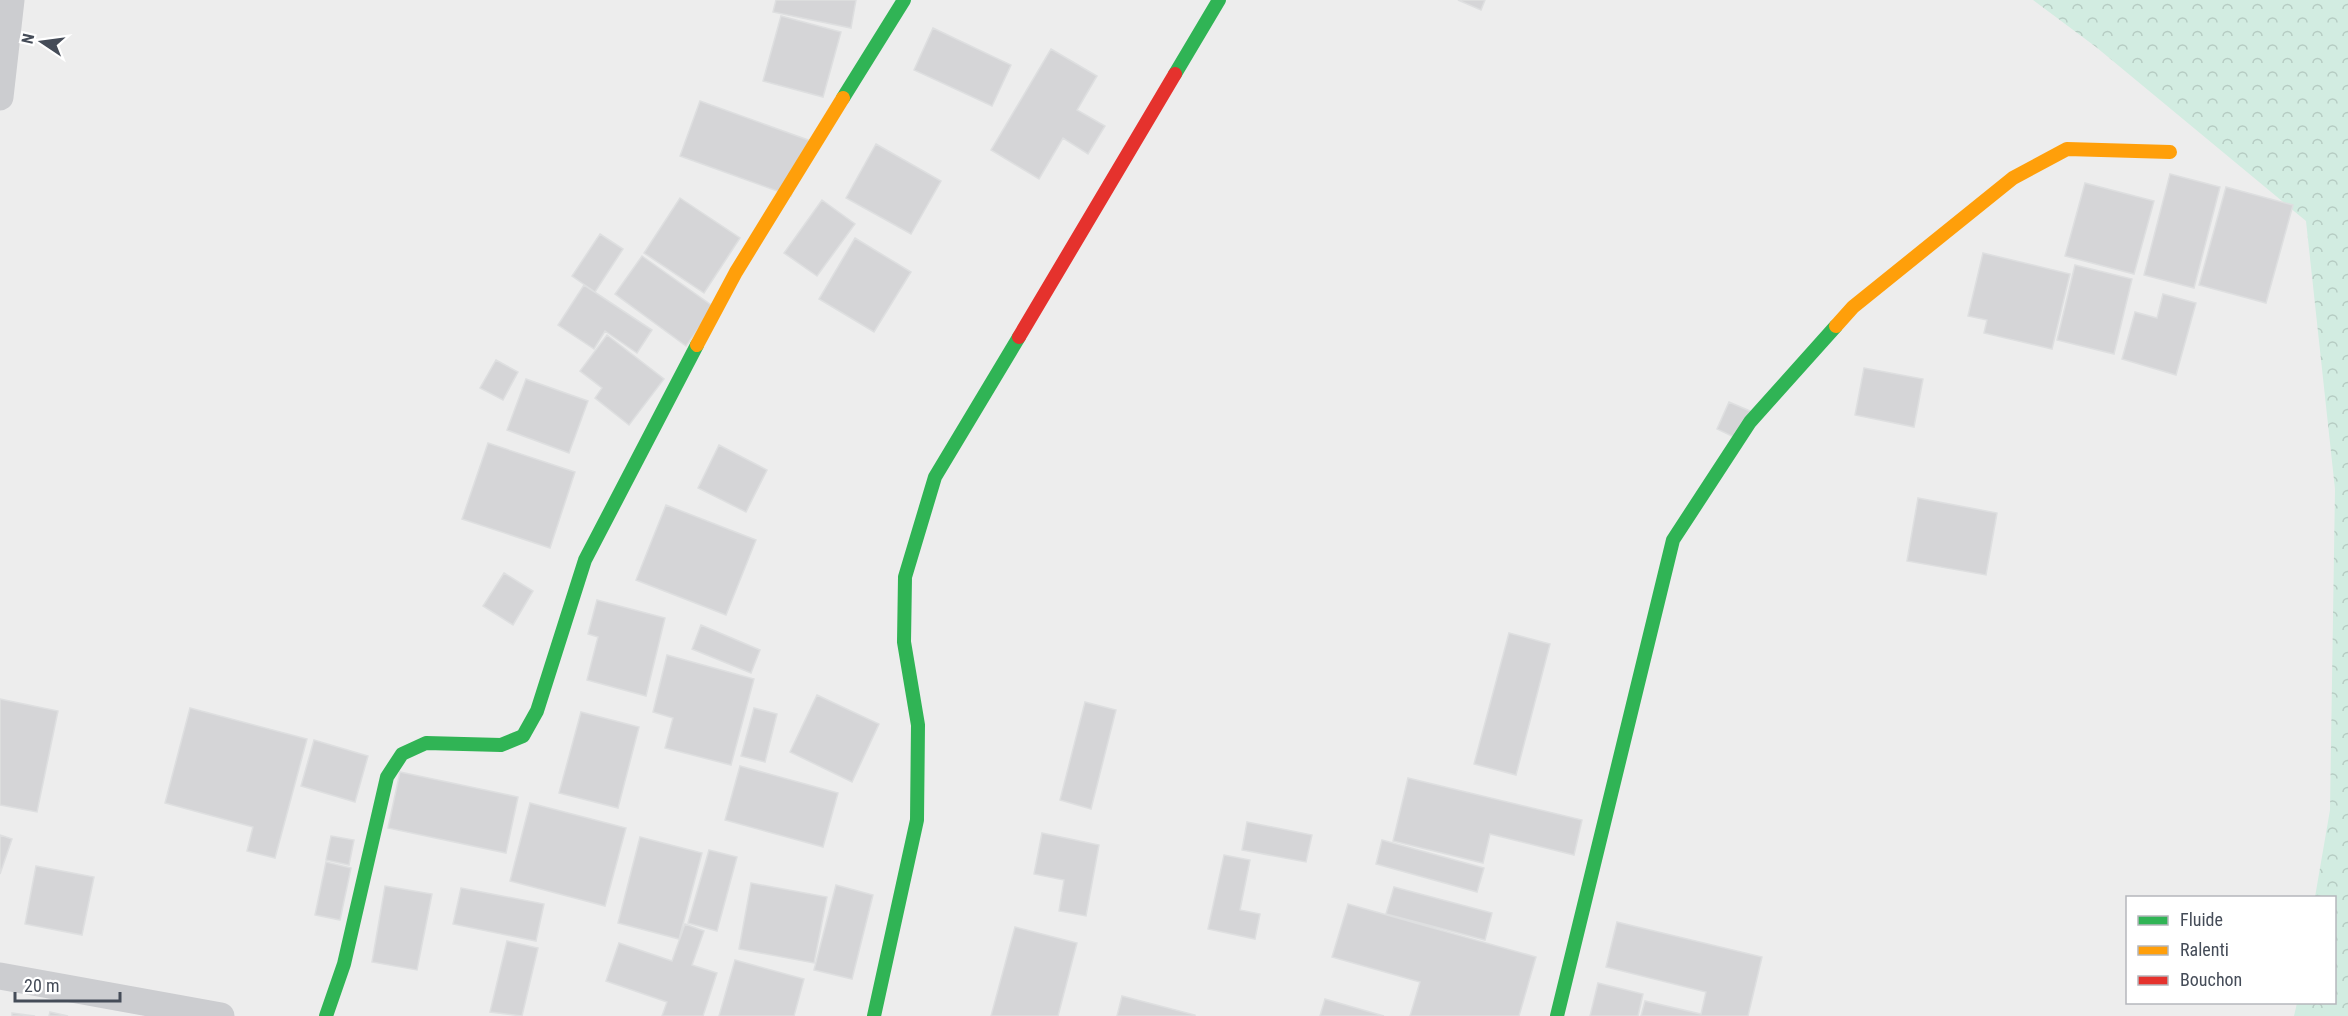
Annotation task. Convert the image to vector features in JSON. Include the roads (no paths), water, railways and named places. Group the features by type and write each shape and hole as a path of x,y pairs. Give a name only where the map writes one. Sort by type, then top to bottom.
{"street":[{"path":"0,97 11,0"},
{"path":"326,1016 344,964 387,777 402,754 426,743 501,745 523,736 537,711 585,560 736,272 904,0"},
{"path":"874,1016 917,820 918,725 904,642 904,578 935,477 1220,0"},
{"path":"1557,1016 1673,540 1750,422 1853,307 2013,178 2067,149 2169,152"},
{"path":"0,976 133,1008 221,1016"}]}
